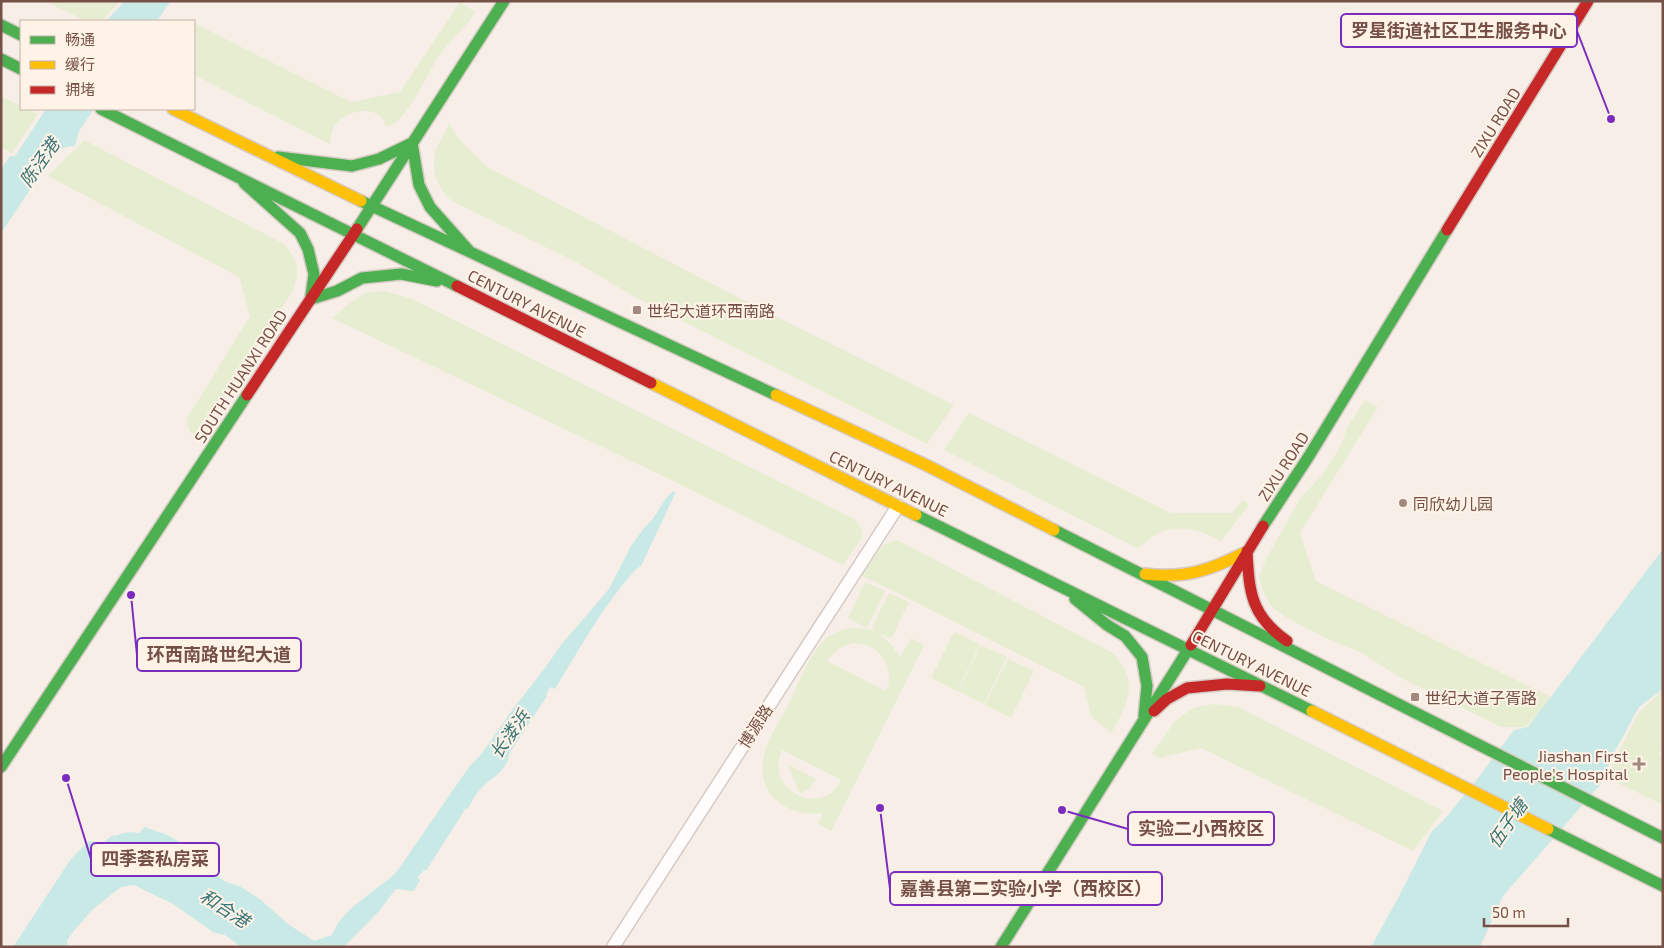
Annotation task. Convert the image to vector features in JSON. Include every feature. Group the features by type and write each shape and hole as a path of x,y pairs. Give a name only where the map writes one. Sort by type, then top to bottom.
{"main road":[{"name":"SOUTH HUANXI ROAD","path":"1,767 311,300 504,1"},
{"name":"ZIXU ROAD","path":"1001,947 1188,650 1247,551 1310,456 1588,2"},
{"path":"1,25 20,34"},
{"name":"CENTURY AVENUE","path":"103,110 1663,886"},
{"name":"CENTURY AVENUE","path":"175,110 371,206 926,465 1663,838"},
{"path":"270,156 352,166 379,159 412,143 419,185 430,207 471,253"},
{"path":"239,177 267,205 300,233 308,249 314,274 311,300 337,291 362,278 401,274 454,285"},
{"path":"1139,573 1162,577 1182,576 1212,568 1247,551 1248,584 1252,600 1260,617 1276,635 1326,667"},
{"path":"1059,586 1107,625 1125,636 1142,657 1147,686 1144,719"},
{"path":"1144,719 1167,699 1186,688 1227,684 1261,686"}],"street":[{"name":"博源路","path":"613,947 898,506"}],"green space":[{"path":"45,1 120,1 103,20 84,20"},
{"path":"460,2 475,12 437,58 418,94 402,116 386,127 382,118 376,113 363,111 351,114 335,125 330,144 195,76 195,24 351,102 400,92"},
{"path":"1,96 20,106 20,110 29,110 38,114 12,153 1,148"},
{"path":"449,124 468,149 491,169 757,307 954,405 927,444 635,297 576,262 452,201 442,190 434,171 434,157 437,147"},
{"path":"84,140 284,244 293,255 297,266 297,277 293,291 198,437 190,432 186,420 250,316 239,277 48,176"},
{"path":"385,291 412,299 856,520 863,532 861,539 843,565 665,477 332,318 351,302 368,292"},
{"path":"1365,400 1378,407 1300,533 1316,581 1552,698 1526,727 1501,727 1399,677 1362,653 1326,638 1287,618 1272,607 1264,593 1259,577 1266,559 1301,497 1322,475 1331,462 1341,445 1347,427"},
{"path":"969,413 1171,513 1232,513 1243,500 1249,505 1221,541 1198,531 1181,528 1157,534 1137,548 944,450"},
{"path":"897,540 1113,653 1121,664 1129,683 1126,702 1111,733 1091,716 1084,687 861,575 883,545"},
{"path":"865,582 885,591 867,628 848,618"},
{"path":"889,593 909,602 891,639 878,633 891,644 900,658 911,638 924,645 831,831 818,824 823,813 810,814 798,812 787,808 770,794 762,772 763,759 770,739 805,668 819,646 831,635 845,629 861,628 877,632 871,629","holes":["852,643 870,647 883,657 889,673 886,691 827,661 838,649","782,750 841,780 833,791 823,797 811,799 799,795 788,788 781,778 778,765"]},
{"path":"954,632 980,644 957,691 931,678"},
{"path":"981,645 1007,657 984,704 958,691"},
{"path":"1008,659 1034,671 1011,718 985,705"},
{"name":"Jiashan First People's Hospital","path":"1663,690 1663,747 1659,753 1663,755 1663,805 1606,777 1639,712"},
{"path":"1214,704 1238,707 1443,811 1413,851 1201,748 1159,758 1152,754 1175,721 1193,708"},
{"path":"787,764 816,779 810,788 800,794"}],"water":[{"path":"125,1 171,1 158,20 107,20"},
{"name":"陈泾港","path":"45,110 93,110 79,131 75,146 56,151 1,233 1,169 10,156 15,156"},
{"path":"673,491 675,492 674,496 641,566 632,573 615,595 588,634 555,689 550,687 547,696 509,754 505,766 483,786 468,809 466,808 426,871 424,870 417,878 420,880 414,891 396,889 378,912 344,947 241,947 225,935 213,932 173,904 134,885 121,887 93,909 72,933 67,941 68,947 13,947 71,859 89,841 97,842 98,846 113,835 129,832 140,833 144,827 165,834 178,841 183,850 194,857 203,867 215,873 224,881 241,887 261,900 288,924 314,941 332,935 338,923 350,909 395,874 469,767 482,753 561,645 609,589 631,546"},
{"name":"伍子塘","path":"1663,549 1663,689 1639,707 1615,751 1600,785 1503,896 1480,947 1371,947 1432,831 1442,822 1475,782 1514,730 1528,727"}],"traffic: fast":[{"path":"357,229 504,1"},
{"path":"1,25 20,34"},
{"path":"1,59 20,68"},
{"path":"103,110 457,286"},
{"path":"412,143 419,185 430,207 470,252"},
{"path":"278,157 352,166 379,159 412,143"},
{"path":"244,183 300,233 308,249 314,274 311,296"},
{"path":"361,201 776,395"},
{"path":"1263,526 1309,456 1447,230"},
{"path":"311,299 337,291 362,278 401,274 437,281"},
{"path":"1,767 247,395"},
{"path":"916,515 1312,711"},
{"path":"1054,530 1663,838"},
{"path":"1075,599 1107,625 1125,636 1142,657 1147,686 1144,716"},
{"path":"1001,947 1191,645"},
{"path":"1548,829 1663,886"}],"traffic: slow":[{"path":"175,110 361,201"},
{"path":"651,383 916,515"},
{"path":"776,395 926,465 1054,530"},
{"path":"1145,574 1173,575 1197,572 1221,564 1246,552"},
{"path":"1312,711 1548,829"}],"traffic: jam":[{"path":"1447,230 1588,1"},
{"path":"247,395 357,229"},
{"path":"457,286 651,383"},
{"path":"1191,645 1263,526"},
{"path":"1247,551 1249,579 1254,602 1266,622 1287,641"},
{"path":"1154,711 1167,699 1187,688 1227,684 1260,686"}],"place":[{"name":"罗星街道社区卫生服务中心","path":"1611,119"},
{"name":"世纪大道环西南路","path":"637,310"},
{"name":"同欣幼儿园","path":"1403,503"},
{"name":"环西南路世纪大道","path":"131,595"},
{"name":"世纪大道子胥路","path":"1415,697"},
{"name":"Jiashan First People's Hospital","path":"1639,764"},
{"name":"四季荟私房菜","path":"66,778"},
{"name":"嘉善县第二实验小学（西校区）","path":"880,808"},
{"name":"实验二小西校区","path":"1062,810"}],"water label":[{"name":"长溇浜","path":"509,734"},
{"name":"和合港","path":"225,908"}]}
